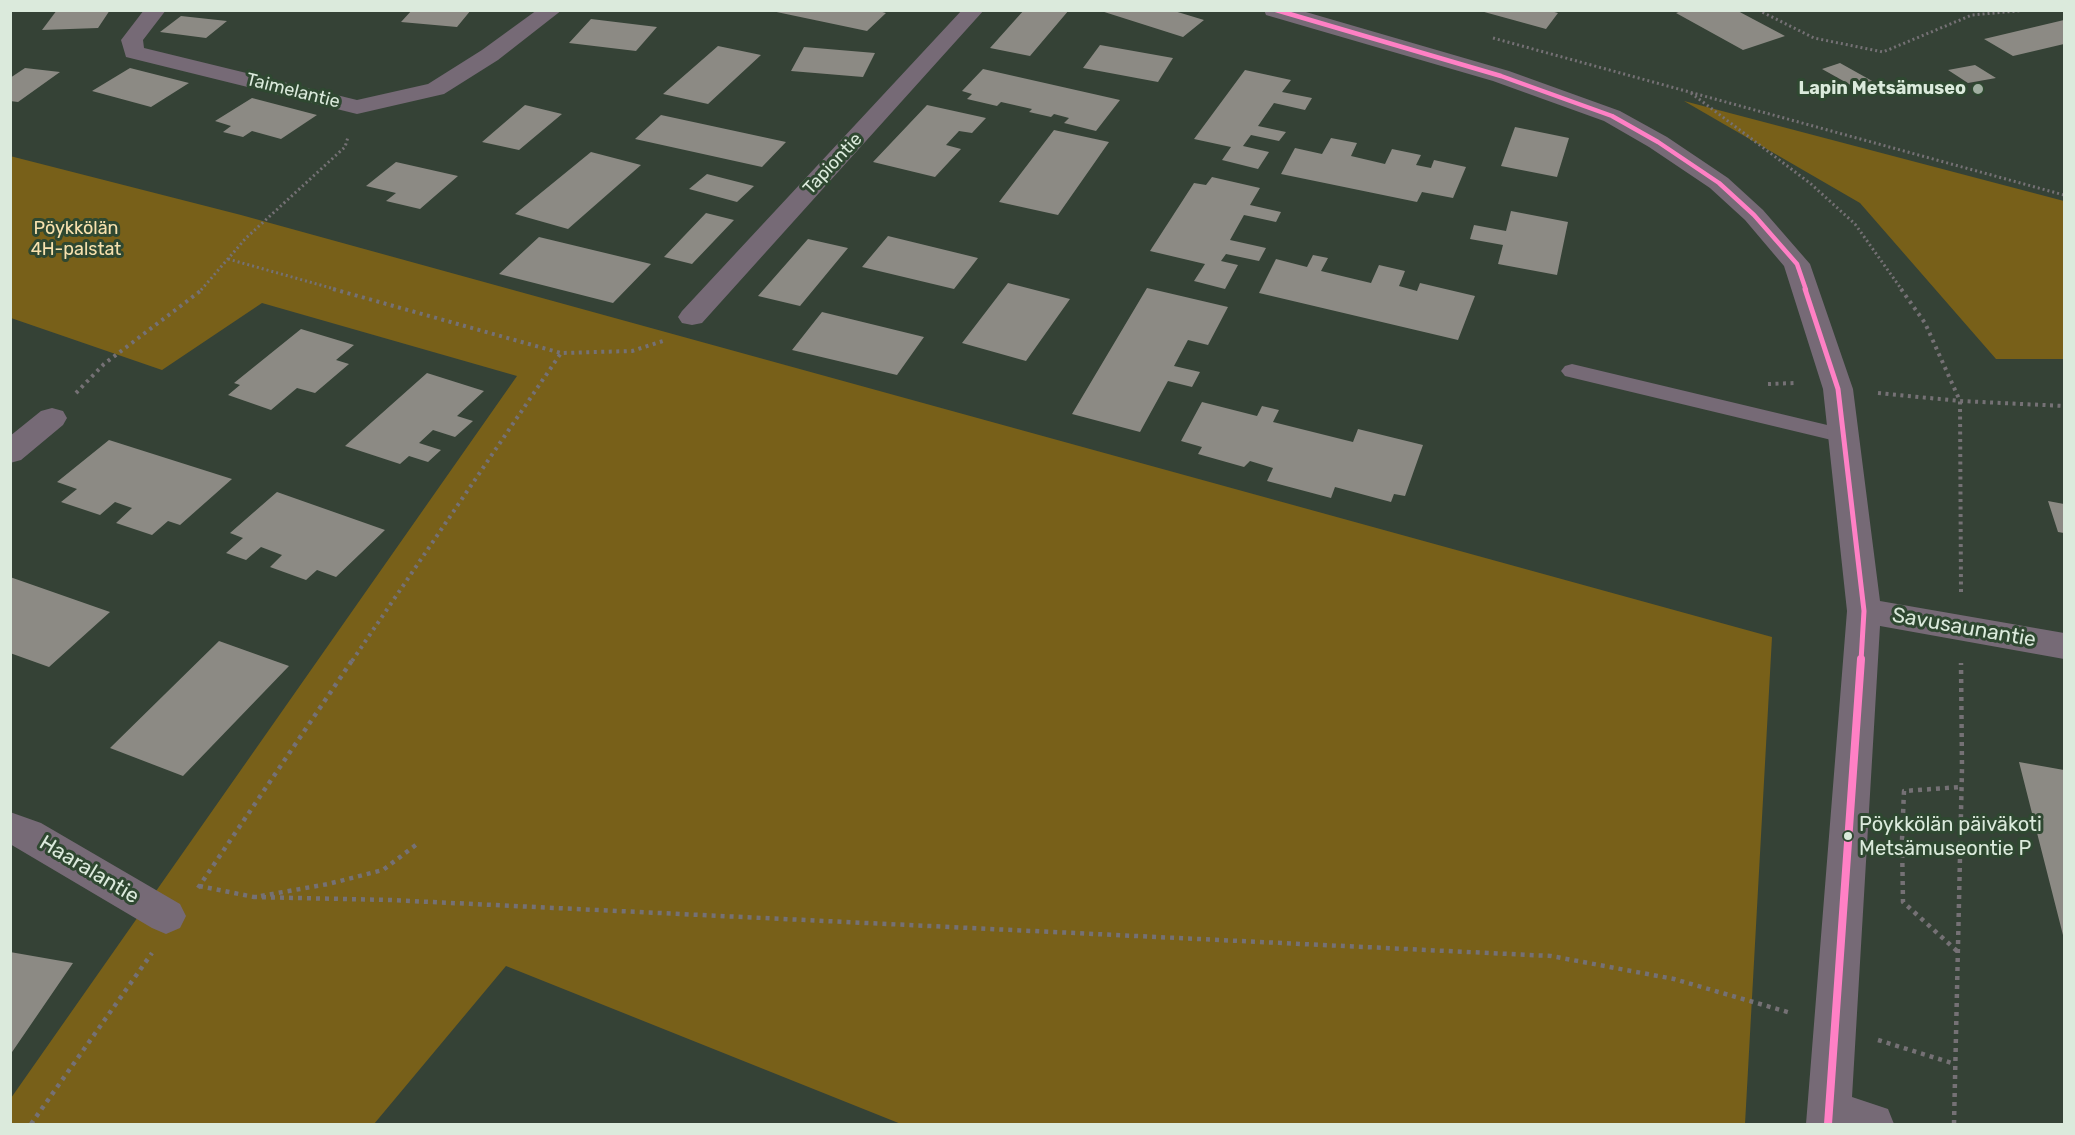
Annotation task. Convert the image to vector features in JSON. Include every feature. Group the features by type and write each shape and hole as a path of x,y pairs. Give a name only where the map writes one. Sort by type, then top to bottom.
{"street":[{"name":"Taimelantie","path":"156,10 132,40 134,52 357,107 436,89 490,55 552,10"},
{"name":"Tapiontie","path":"692,317 974,10"},
{"path":"1274,10 1501,75 1612,116 1658,142 1719,183 1754,215 1797,264 1838,388 1864,611 1828,1118 1872,1125"},
{"path":"10,453 52,418"},
{"name":"Savusaunantie","path":"1864,611 2064,646"},
{"name":"Haaralantie","path":"10,828 27,834 171,920"}],"lane":[{"path":"1572,371 1844,436"}],"path":[{"path":"1758,10 1814,38 1883,52 1972,15 2028,10"},
{"path":"1484,36 2064,195"},
{"path":"1690,93 1811,184 1855,224 1925,323 1960,401 1961,787 1954,1125"},
{"path":"52,418 104,364 199,293 246,238 345,147 357,107"},
{"path":"228,260 561,353 632,351 665,340 692,317"},
{"path":"31,1125 171,920 199,886 561,353"},
{"path":"1960,401 2064,406"},
{"path":"1958,951 1903,902 1902,840 1904,791 1961,787"},
{"path":"253,897 328,884 383,870 417,844"},
{"path":"199,886 253,897 390,900 1551,956 1674,979 1955,1064"}],"green space":[{"path":"1684,101 2064,201 2064,359 1996,359 1860,203"},
{"name":"Pöykkölän 4H-palstat","path":"10,156 241,215 1772,637 1745,1124 901,1124 506,966 374,1124 11,1124 11,1098 517,376 262,303 162,370 11,318"}],"building":[{"path":"57,10 110,10 98,28 42,30"},
{"path":"412,10 471,10 457,27 401,22"},
{"path":"767,10 875,10 886,13 867,31"},
{"path":"1024,10 1069,10 1030,56 990,48"},
{"path":"1098,10 1171,10 1204,20 1183,37"},
{"path":"1477,10 1547,10 1558,13 1546,29"},
{"path":"1684,10 1736,10 1785,36 1743,50 1676,13"},
{"path":"181,16 227,21 206,38 160,32"},
{"path":"591,19 657,27 636,51 569,43"},
{"path":"2064,20 2064,44 2013,56 1984,39"},
{"path":"1100,45 1173,58 1158,82 1083,68"},
{"path":"718,46 761,55 708,104 663,94"},
{"path":"804,47 875,53 863,77 791,71"},
{"path":"1840,63 1874,82 1856,88 1822,69"},
{"path":"1975,65 1996,78 1968,83 1948,70"},
{"path":"25,68 60,72 18,102 10,101 10,78"},
{"path":"130,68 189,83 151,107 92,91"},
{"path":"983,69 1120,100 1096,131 1064,123 1069,118 1054,114 1051,117 1029,112 1032,109 1001,102 997,106 967,99 972,94 962,91"},
{"path":"1245,70 1291,80 1282,92 1312,98 1305,110 1274,103 1258,126 1286,132 1279,141 1251,135 1243,146 1269,152 1258,169 1222,160 1231,147 1194,139"},
{"path":"252,98 317,115 281,139 252,131 243,137 223,132 231,126 215,121"},
{"path":"525,105 562,114 519,150 482,142"},
{"path":"927,105 986,118 972,133 959,131 946,145 961,149 935,177 873,162"},
{"path":"661,115 786,142 762,167 635,139"},
{"path":"1515,127 1569,138 1557,177 1501,166"},
{"path":"1054,130 1109,142 1058,215 999,202"},
{"path":"1331,138 1357,143 1351,156 1385,164 1392,149 1421,155 1416,165 1431,168 1434,160 1466,167 1453,198 1422,192 1417,202 1281,174 1295,148 1322,154"},
{"path":"591,152 641,165 568,229 515,214"},
{"path":"396,162 458,176 420,209 386,201 396,193 366,186"},
{"path":"707,174 754,186 737,202 689,189"},
{"path":"1212,177 1260,188 1250,205 1281,212 1276,222 1244,215 1230,240 1266,248 1259,261 1226,254 1221,261 1238,265 1225,289 1194,281 1205,264 1150,251 1194,183 1206,185"},
{"path":"1511,211 1568,222 1557,275 1498,264 1503,245 1470,239 1474,225 1506,231"},
{"path":"706,213 734,220 692,264 664,257"},
{"path":"888,236 978,258 954,289 862,267"},
{"path":"539,237 651,264 613,303 499,274"},
{"path":"808,239 848,248 800,306 758,296"},
{"path":"1313,255 1328,258 1321,271 1371,283 1379,265 1405,271 1399,286 1417,291 1420,283 1475,296 1458,340 1259,293 1276,259 1307,267"},
{"path":"1008,283 1070,299 1026,361 962,343"},
{"path":"1147,288 1228,307 1208,345 1188,340 1174,366 1200,372 1192,387 1168,381 1140,432 1072,414"},
{"path":"822,312 924,337 897,375 792,350"},
{"path":"301,329 354,345 336,360 349,364 315,393 297,388 271,410 228,395 240,385 234,383"},
{"path":"427,373 484,391 457,416 473,421 455,437 433,430 419,443 441,450 428,462 409,456 400,464 345,446"},
{"path":"1202,402 1257,416 1262,406 1279,410 1273,422 1353,442 1358,429 1423,445 1405,496 1394,494 1391,502 1335,487 1331,498 1267,481 1273,468 1250,461 1244,467 1198,454 1202,447 1181,441"},
{"path":"109,440 232,479 180,525 168,521 152,535 116,523 132,508 115,502 100,515 61,502 77,489 57,482"},
{"path":"277,492 385,530 336,577 317,570 306,580 270,567 282,555 261,547 246,560 226,553 243,538 230,533"},
{"path":"2048,501 2064,504 2064,533 2058,532"},
{"path":"10,577 110,612 49,667 10,653"},
{"path":"219,641 289,666 183,776 110,748"},
{"path":"2019,762 2064,770 2064,939"},
{"path":"10,952 73,963 10,1055"}],"transit line":[{"path":"1276,10 1501,76 1612,116 1658,142 1719,183 1754,215 1797,264 1838,389 1864,611 1828,1124"}],"place":[{"name":"Lapin Metsämuseo","path":"1978,89"},
{"name":"Pöykkölän päiväkoti Metsämuseontie P","path":"1848,836"}]}
